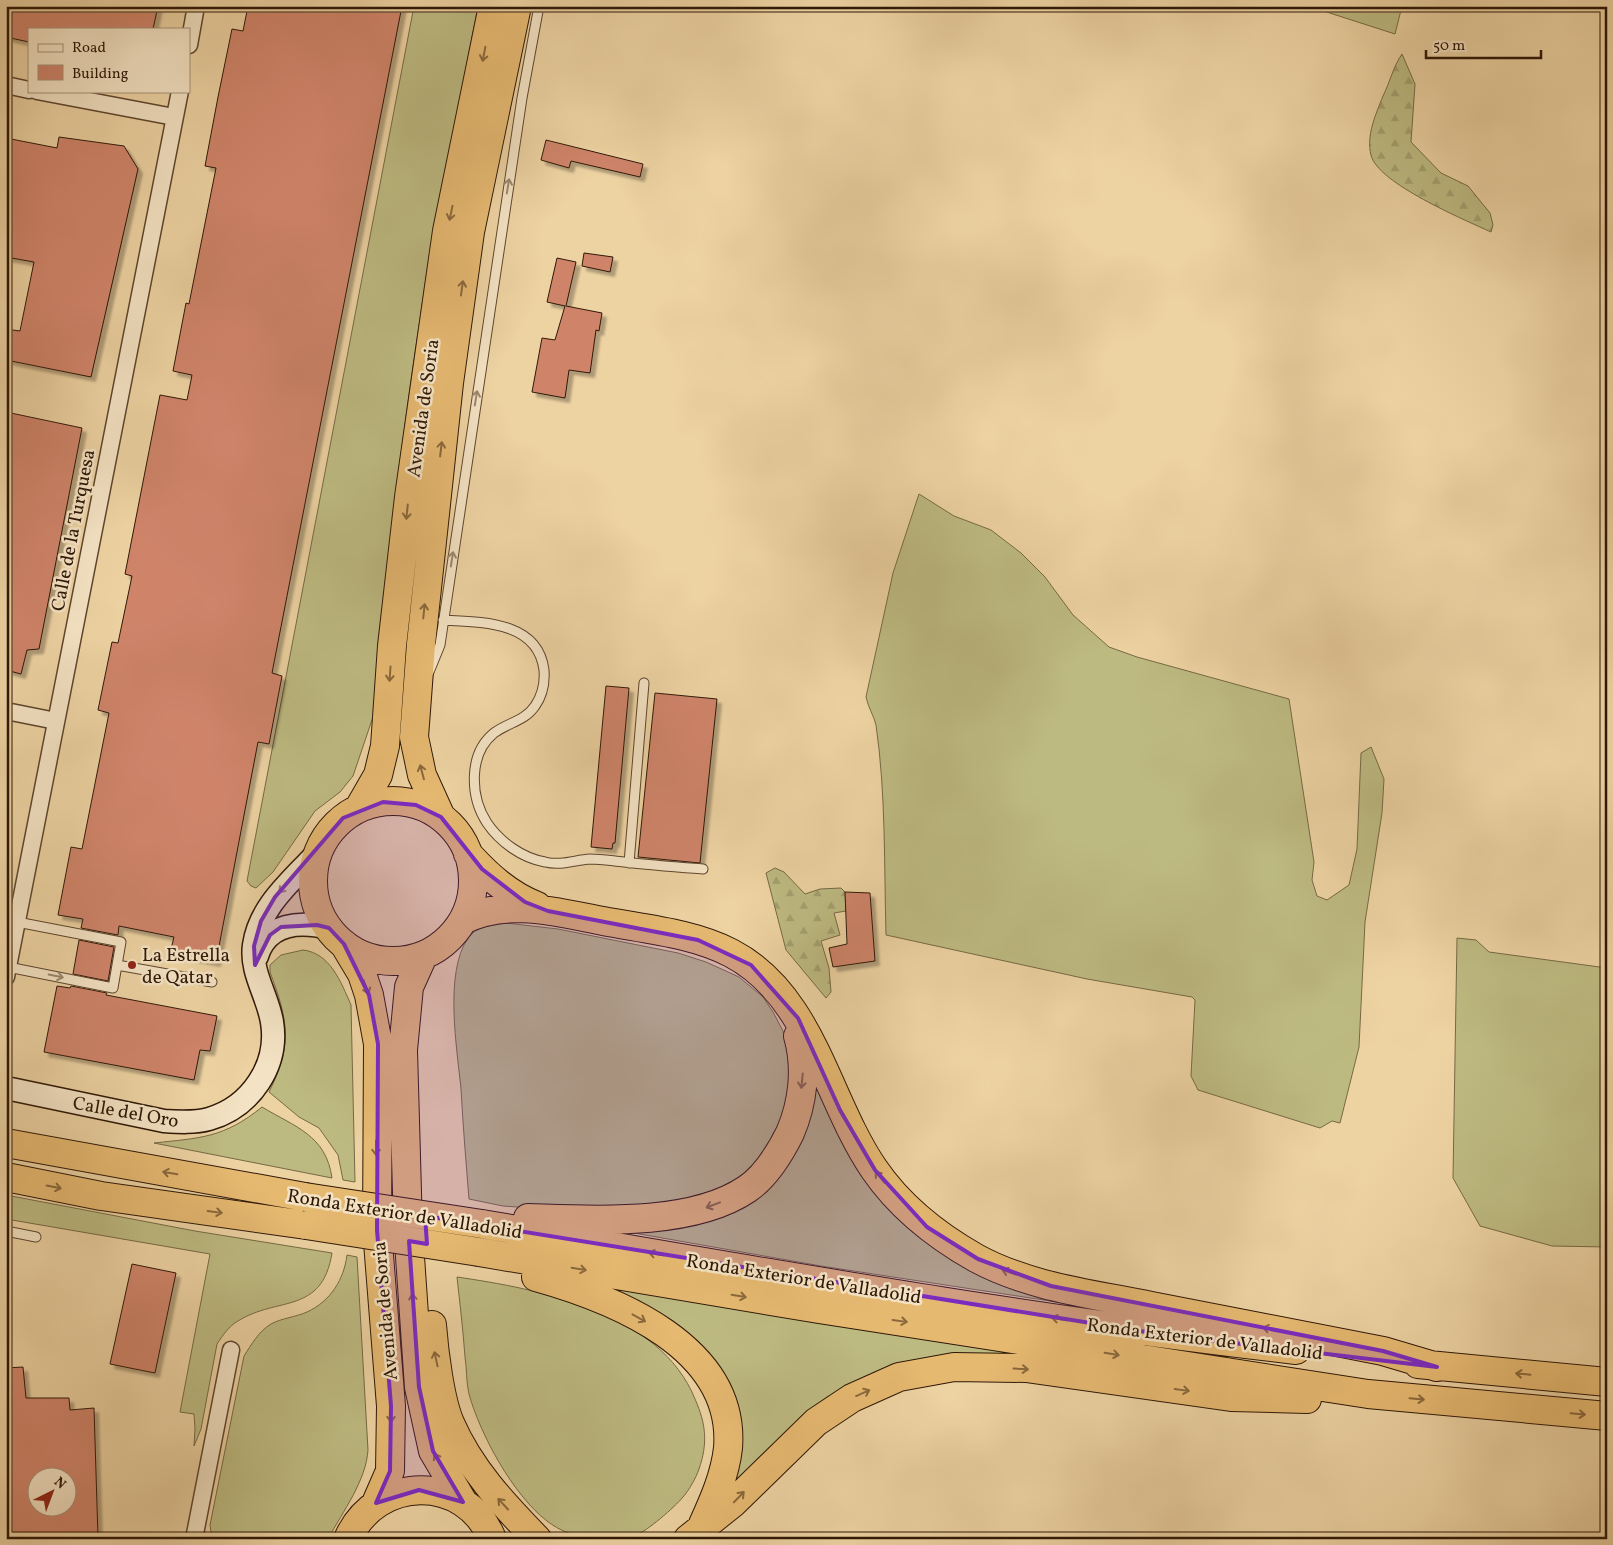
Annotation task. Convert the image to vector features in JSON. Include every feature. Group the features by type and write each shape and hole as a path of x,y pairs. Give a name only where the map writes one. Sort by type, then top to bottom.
{"highway":[{"name":"Avenida de Soria","path":"359,808 378,775 385,746 392,646 409,497 447,231 493,6"},
{"name":"Avenida de Soria","path":"441,817 422,775 414,737 435,495 469,242 517,6"},
{"path":"395,801 416,805 441,817 457,833 468,854 472,872 472,892 463,920 439,948 423,956 404,961 382,961 363,955 336,936 317,906 312,887 313,870 318,852 329,832 342,818 359,808 383,802 395,801"},
{"path":"468,854 493,879 513,895 548,911"},
{"path":"463,920 493,909 515,908 548,911 698,940 730,952 751,965 785,1000 805,1031 840,1110 874,1170 905,1206 927,1226 978,1259 1051,1286 1383,1350 1437,1367"},
{"name":"Avenida de Soria","path":"336,936 362,974 369,995 378,1044 377,1230 391,1406 390,1471 376,1503"},
{"name":"Avenida de Soria","path":"423,956 409,987 403,1050 408,1228 419,1387 433,1450 463,1502"},
{"path":"482,1224 507,1217 619,1220 698,1210 747,1189 782,1149 794,1122 800,1098 803,1075 801,1046 785,1000"},
{"path":"403,1050 422,1162 434,1352 449,1421 468,1458 499,1500 537,1539"},
{"name":"Ronda Exterior de Valladolid","path":"6,1142 305,1197 482,1224 810,1280 1165,1335 1437,1367 1607,1382"},
{"name":"Ronda Exterior de Valladolid","path":"6,1177 101,1196 479,1252 819,1310 1368,1394 1607,1416"},
{"path":"479,1252 508,1269 596,1296 640,1318 684,1346 710,1378 725,1411 728,1448 719,1488 695,1533"},
{"path":"695,1533 732,1503 816,1422 852,1398 908,1376 954,1366 1026,1368 1231,1397 1322,1400 1368,1394"},
{"path":"348,1539 361,1517 376,1503 404,1491 420,1490 449,1496 463,1502 480,1517 492,1539"}],"street":[{"path":"190,39 196,6"},
{"path":"6,85 28,90"},
{"path":"42,92 174,117"},
{"name":"Calle de la Turquesa","path":"7,972 180,92"},
{"path":"6,711 56,721"},
{"name":"Calle del Oro","path":"6,1088 164,1121 202,1120 222,1115 242,1101 267,1069 273,1044 272,1021 255,965 254,946 261,921 275,897 318,852"},
{"path":"255,965 259,951 270,935 281,928 306,923 336,936"},
{"path":"194,1539 231,1350"}],"lane":[{"path":"417,688 431,670 440,645 522,98 539,6"},
{"path":"443,620 488,623 519,632 537,650 543,666 543,686 535,706 522,718 488,739 477,759 475,768 476,797 485,819 493,831 520,852 546,863 571,864 589,859 703,869"},
{"path":"629,863 644,683"},
{"path":"7,972 113,988 122,942 17,922"},
{"path":"117,965 212,982"},
{"path":"6,1231 36,1237"}],"highlighted area":[{"path":"383,802 416,805 441,817 482,869 525,902 548,911 698,940 751,965 798,1018 840,1110 875,1170 927,1227 978,1259 1051,1286 1383,1351 1437,1367 1165,1335 425,1216 427,1244 409,1241 419,1387 433,1451 463,1502 419,1490 376,1503 390,1471 391,1406 377,1230 378,1044 369,995 344,944 329,928 317,925 281,927 270,935 255,965 254,946 261,921 275,897 343,818"}],"green space":[{"path":"414,6 478,6 428,264 411,380 395,498 376,708 353,776 340,792 315,811 273,872 256,888 247,881"},
{"path":"1308,6 1402,6 1395,34"},
{"path":"1402,54 1415,84 1411,142 1441,173 1468,186 1490,213 1493,225 1491,232 1443,210 1405,189 1377,166 1371,155 1372,125 1394,69"},
{"path":"919,494 954,516 991,530 1021,553 1045,577 1073,615 1109,647 1137,657 1289,699 1314,862 1312,880 1317,896 1327,900 1349,885 1357,849 1361,753 1371,747 1384,779 1382,813 1365,922 1359,1047 1340,1123 1332,1121 1320,1128 1198,1090 1191,1076 1195,1000 1192,997 1087,979 886,935 884,830 879,751 876,725 866,697 893,573"},
{"path":"775,868 784,872 805,894 820,889 841,888 845,892 846,911 834,913 840,935 821,941 829,968 831,992 826,998 786,950 766,873"},
{"path":"506,923 558,929 678,953 706,962 739,977 763,997 783,1031 793,1081 786,1118 753,1168 727,1187 686,1201 572,1211 503,1206 469,1199 455,1032 454,990 456,971 461,953 471,934 486,927"},
{"path":"1457,938 1476,940 1489,952 1607,968 1607,1247 1552,1246 1480,1226 1453,1178"},
{"path":"303,950 312,952 327,963 339,978 351,1005 355,1182 343,1180 338,1155 319,1128 299,1117 269,1092 277,1075 285,1046 284,1018 270,972 270,965 281,955"},
{"path":"809,1068 887,1201 1096,1308 821,1266 600,1227 737,1205"},
{"path":"262,1107 297,1127 316,1142 329,1163 332,1178 154,1143 198,1138 223,1131 236,1125"},
{"path":"6,1195 195,1231 332,1253 327,1273 319,1286 308,1295 296,1301 253,1313 235,1323 222,1337 217,1344 201,1429 194,1446 194,1414 180,1412 210,1254 6,1219"},
{"path":"347,1255 357,1257 368,1450 363,1473 358,1484 328,1539 212,1539 210,1525 244,1356 256,1338 271,1324 307,1312 323,1302 339,1281"},
{"path":"457,1277 524,1289 594,1310 626,1325 655,1345 678,1369 699,1408 705,1442 702,1460 696,1476 674,1507 641,1533 625,1538 601,1540 567,1532 547,1521 534,1510 499,1463 474,1410 467,1385"},
{"path":"586,1284 1010,1352 1009,1360 863,1380 827,1397 786,1431 732,1492 738,1462 724,1378 712,1358 691,1338"}],"building":[{"path":"6,6 158,6 153,28 28,28 28,42 6,37"},
{"path":"248,6 402,6 272,673 282,676 269,744 258,742 216,962 170,953 174,937 119,926 118,935 81,928 83,919 58,915 71,847 82,849 109,713 98,710 112,642 118,643 132,576 125,574 160,395 187,400 192,375 173,371 186,303 189,304 216,168 205,166 218,97 232,29 243,31"},
{"path":"59,137 124,146 138,169 91,377 6,360 6,329 20,331 34,262 6,257 6,138 57,148"},
{"path":"546,140 643,164 640,177 571,161 569,168 541,160"},
{"path":"584,253 613,257 610,272 582,266"},
{"path":"557,258 576,262 566,306 602,313 599,331 596,330 590,373 569,370 565,398 532,392 542,338 555,340 565,306 547,302"},
{"path":"6,412 82,428 39,649 27,650 21,674 6,670"},
{"path":"606,686 629,688 615,843 613,843 612,849 591,847"},
{"path":"655,693 717,699 700,863 638,857"},
{"path":"845,892 870,893 875,961 833,967 829,948 847,944"},
{"path":"79,940 114,947 108,981 73,974"},
{"path":"57,986 70,988 71,986 107,993 106,995 217,1016 210,1051 200,1050 194,1080 44,1052"},
{"path":"132,1264 176,1273 155,1373 110,1364"},
{"path":"23,1367 26,1398 69,1398 70,1410 94,1408 98,1537 6,1539 6,1368"}],"place":[{"name":"La Estrella de Qatar","path":"132,965"}]}
